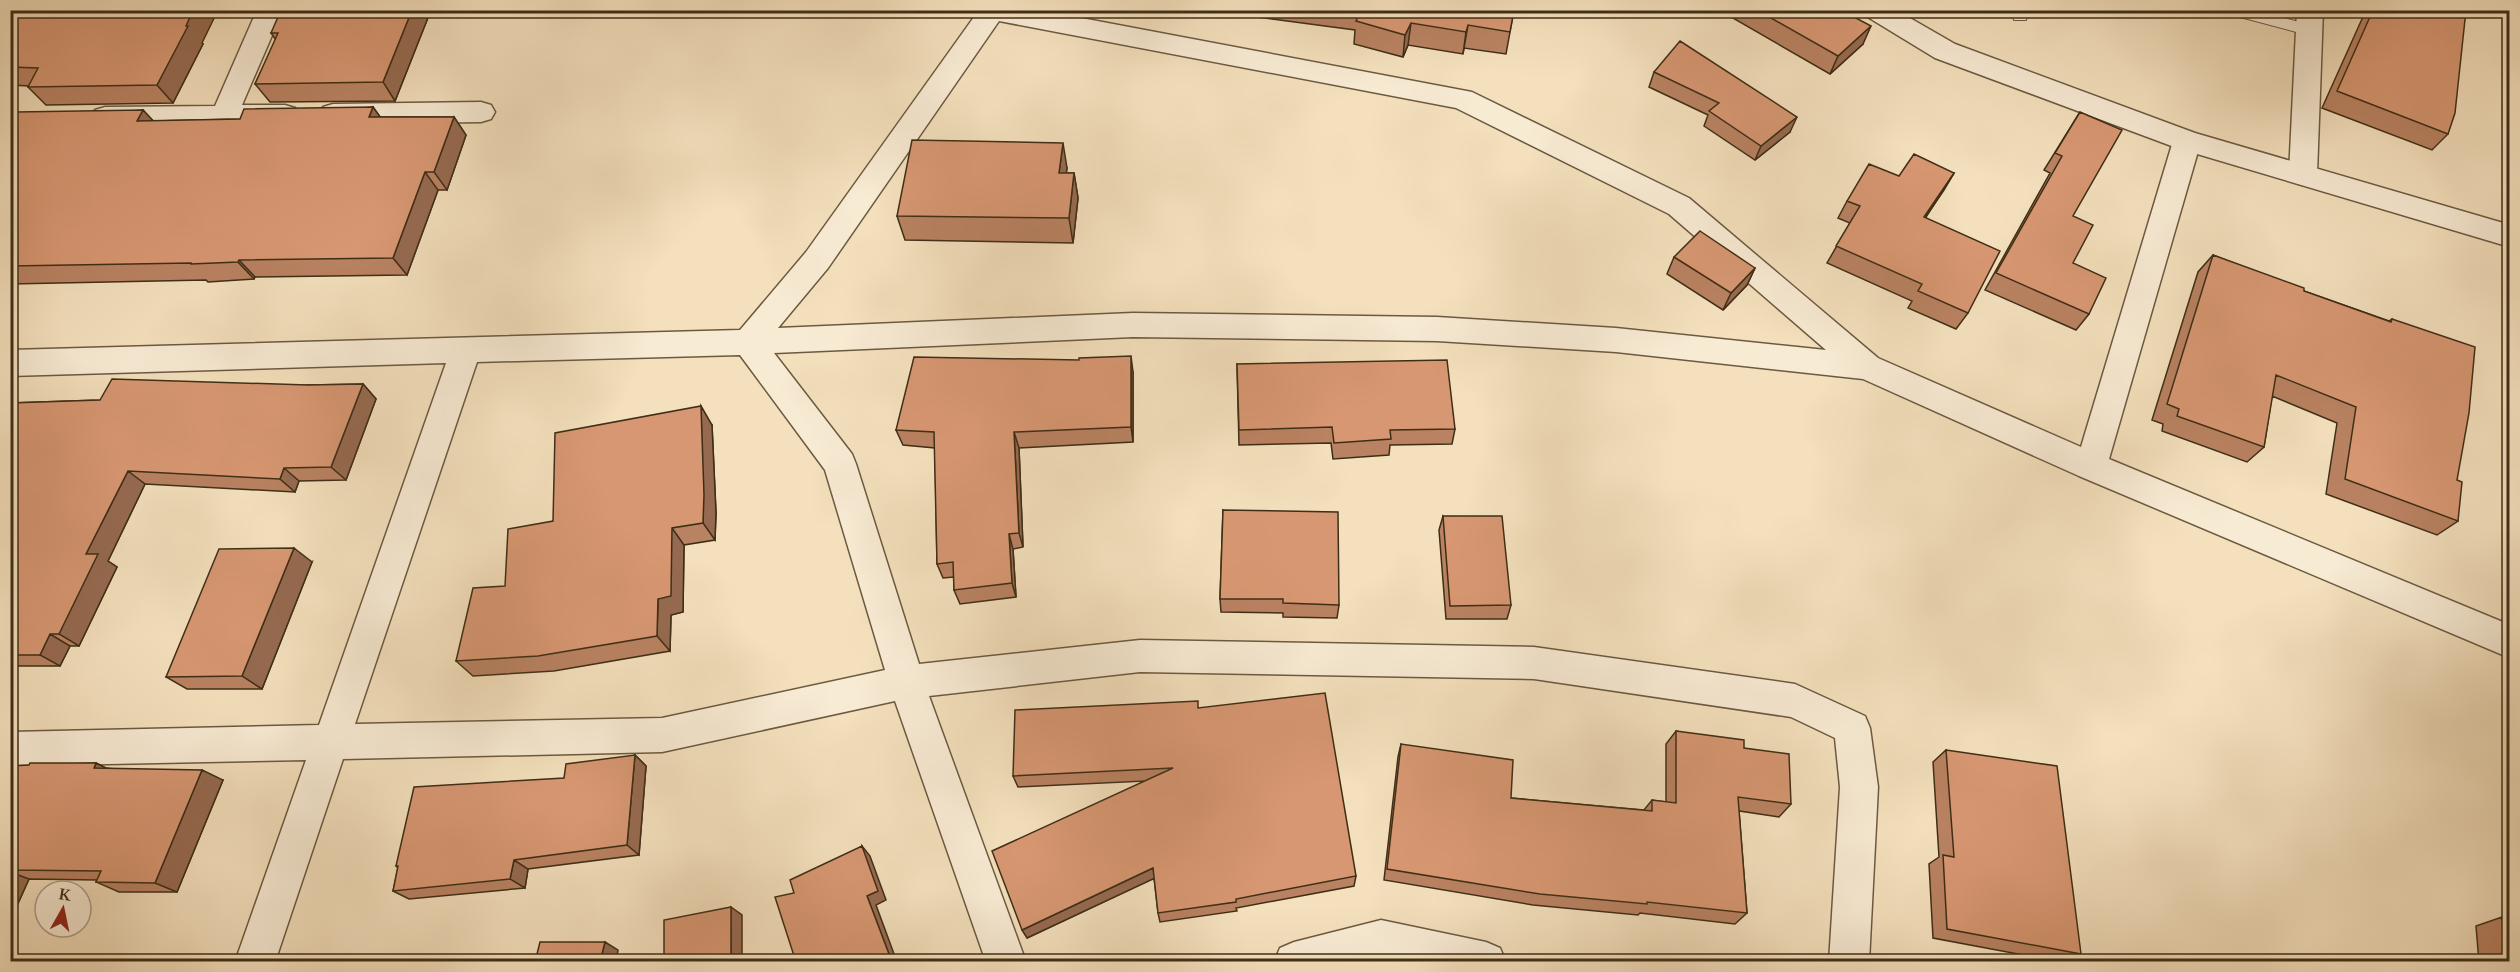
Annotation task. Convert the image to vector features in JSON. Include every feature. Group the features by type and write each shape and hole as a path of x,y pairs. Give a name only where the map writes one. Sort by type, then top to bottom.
{"street":[{"path":"224,116 270,10"},
{"path":"1875,10 1945,51 2187,141 2510,236"},
{"path":"748,342 816,260 993,11 1462,99 1678,206 1867,367 2091,466 2510,642"},
{"path":"2303,174 2310,21"},
{"path":"82,117 482,112"},
{"path":"2091,466 2187,141"},
{"path":"10,363 748,342 1133,325 1437,329 1616,340 1867,367"},
{"path":"748,342 840,464 906,681 1005,962"},
{"path":"255,962 466,350"},
{"path":"10,749 662,735 906,681 1140,656 1522,663 1795,701 1852,728 1859,788 1849,962"},
{"path":"1294,962 1381,940 1486,962"}],"lane":[{"path":"2234,10 2310,21"}],"building":[{"path":"22,10 193,10 186,26 188,26 157,85 28,87 38,68 10,67 10,27"},
{"path":"281,10 412,10 383,82 255,84 278,33 271,33"},
{"path":"1361,10 1514,10 1510,32 1468,25 1466,32 1411,23 1405,35 1356,21"},
{"path":"1757,10 1849,10 1855,14 1852,16 1871,26 1838,56"},
{"path":"2373,10 2466,10 2455,113 2448,134 2337,91"},
{"path":"1680,41 1797,117 1761,146 1709,111 1719,103 1654,72"},
{"path":"373,107 369,117 454,117 434,172 425,172 393,258 10,266 10,123 16,112 143,110 137,121 240,119 244,109"},
{"path":"2080,112 2122,130 2073,216 2093,225 2073,263 2106,278 2089,314 1996,273 2062,156 2055,153"},
{"path":"912,140 1063,143 1059,173 1074,173 1069,218 897,216"},
{"path":"1914,154 1954,173 1924,217 2000,251 1968,313 1918,291 1922,284 1836,246 1860,206 1847,201 1869,164 1899,176"},
{"path":"1700,231 1755,268 1731,293 1674,257"},
{"path":"2213,255 2391,322 2392,319 2475,347 2469,413 2457,480 2462,482 2458,521 2345,479 2356,407 2276,375 2264,447 2177,416 2179,409 2167,404"},
{"path":"1131,356 1131,427 1014,432 1019,533 1009,534 1012,583 954,590 953,562 937,564 934,432 896,430 914,357 1079,360 1079,358"},
{"path":"1447,360 1455,429 1390,430 1391,439 1334,443 1332,427 1239,430 1237,364"},
{"path":"112,379 308,385 363,384 331,467 284,468 280,479 128,471 86,554 98,554 59,634 50,634 40,655 10,655 10,523 16,512 10,512 10,403 100,400"},
{"path":"701,406 703,523 672,528 671,596 658,599 657,636 538,656 456,661 473,588 505,586 508,529 553,521 555,433"},
{"path":"1223,510 1338,512 1339,605 1283,603 1283,599 1220,599"},
{"path":"1443,516 1502,516 1511,605 1450,606"},
{"path":"294,548 242,676 166,677 219,549"},
{"path":"1325,693 1356,876 1236,899 1236,902 1158,913 1153,868 1022,930 992,851 1173,768 1013,776 1015,710 1198,701 1198,708"},
{"path":"1676,731 1744,740 1744,748 1789,754 1791,804 1738,797 1747,913 1647,902 1647,904 1540,894 1387,869 1401,744 1513,760 1511,798 1652,811 1652,800 1676,803"},
{"path":"1946,750 2057,766 2081,954 1947,929 1943,855 1954,857"},
{"path":"635,755 627,845 514,860 510,879 393,891 398,866 396,866 414,787 564,778 566,764"},
{"path":"30,763 96,763 94,768 202,770 155,883 96,882 101,871 10,870 10,766 29,765"},
{"path":"862,846 878,891 867,896 892,962 796,962 775,897 794,893 790,880"},
{"path":"731,907 731,962 664,962 664,920"},
{"path":"2502,917 2510,920 2510,962 2506,962"},
{"path":"540,942 605,942 600,962 535,962"}]}
